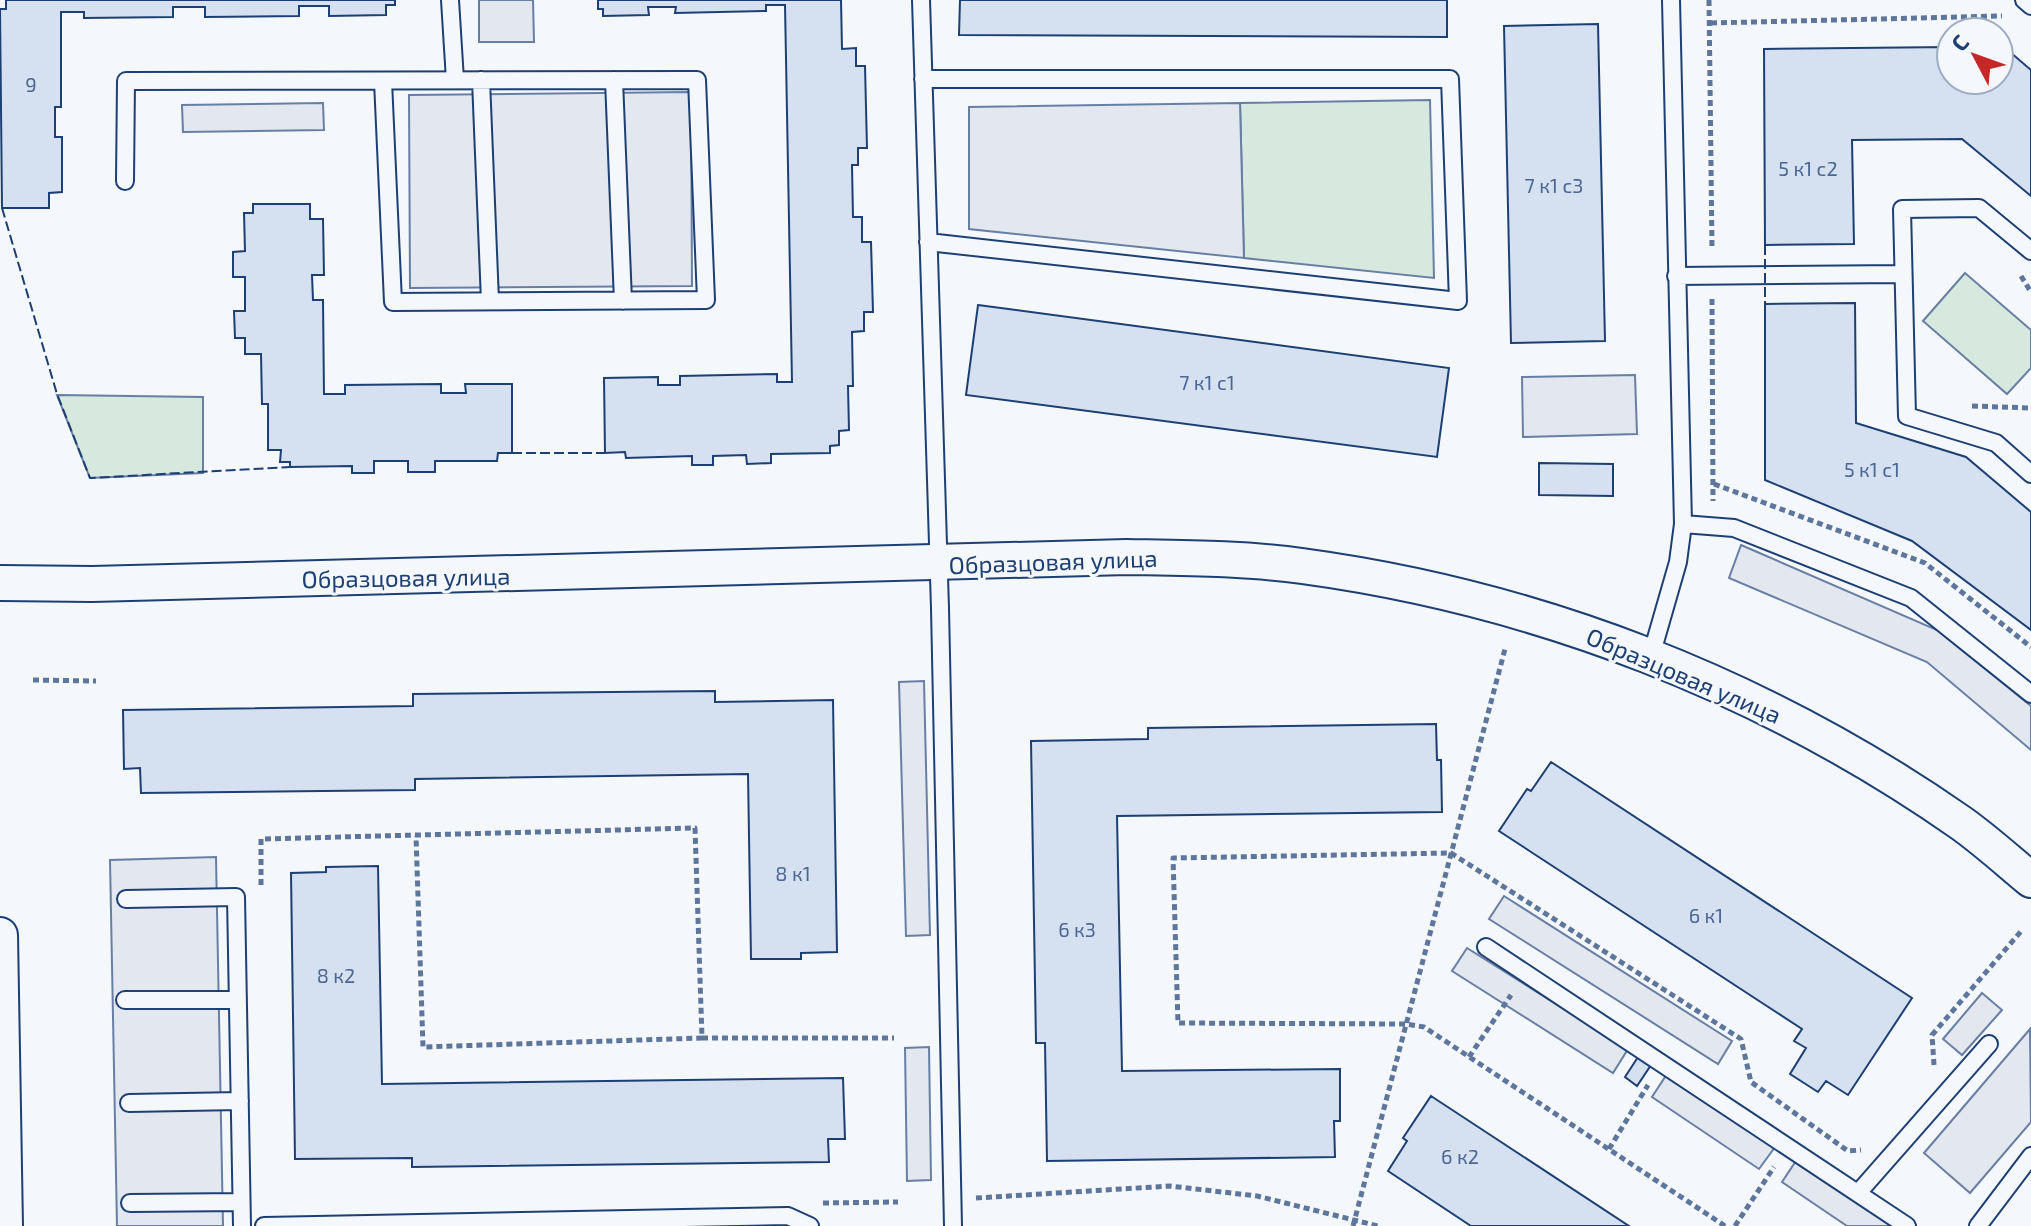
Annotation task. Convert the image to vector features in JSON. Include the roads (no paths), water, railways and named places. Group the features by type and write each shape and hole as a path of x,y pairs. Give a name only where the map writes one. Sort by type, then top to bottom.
{"street":[{"name":"Образцовая улица","path":"0,583 92,584 1127,557 1215,558 1300,566 1390,580 1479,600 1566,625 1651,656 1760,704 1864,760 1964,825 2031,880"},
{"path":"0,935 5,1226"}],"lane":[{"path":"450,0 455,80"},
{"path":"921,0 953,1226"},
{"path":"1651,656 1678,562 1683,524 1671,0"},
{"path":"2024,0 2031,6"},
{"path":"923,79 1450,79 1458,301 928,242"},
{"path":"481,80 490,301"},
{"path":"614,80 623,301"},
{"path":"125,181 126,81 697,80 706,300 393,302 383,81"},
{"path":"2031,251 1979,208 1902,209 1907,416 1996,443 2031,474"},
{"path":"1676,276 1903,274"},
{"path":"1683,524 1734,528 1911,598 2031,694"},
{"path":"126,899 236,897 242,1226"},
{"path":"1486,947 1907,1226"},
{"path":"125,1000 238,1000"},
{"path":"1858,1193 1989,1044"},
{"path":"129,1103 240,1101"},
{"path":"1978,1226 2031,1156"},
{"path":"130,1203 241,1202"},
{"path":"264,1226 788,1216 810,1226"}]}
